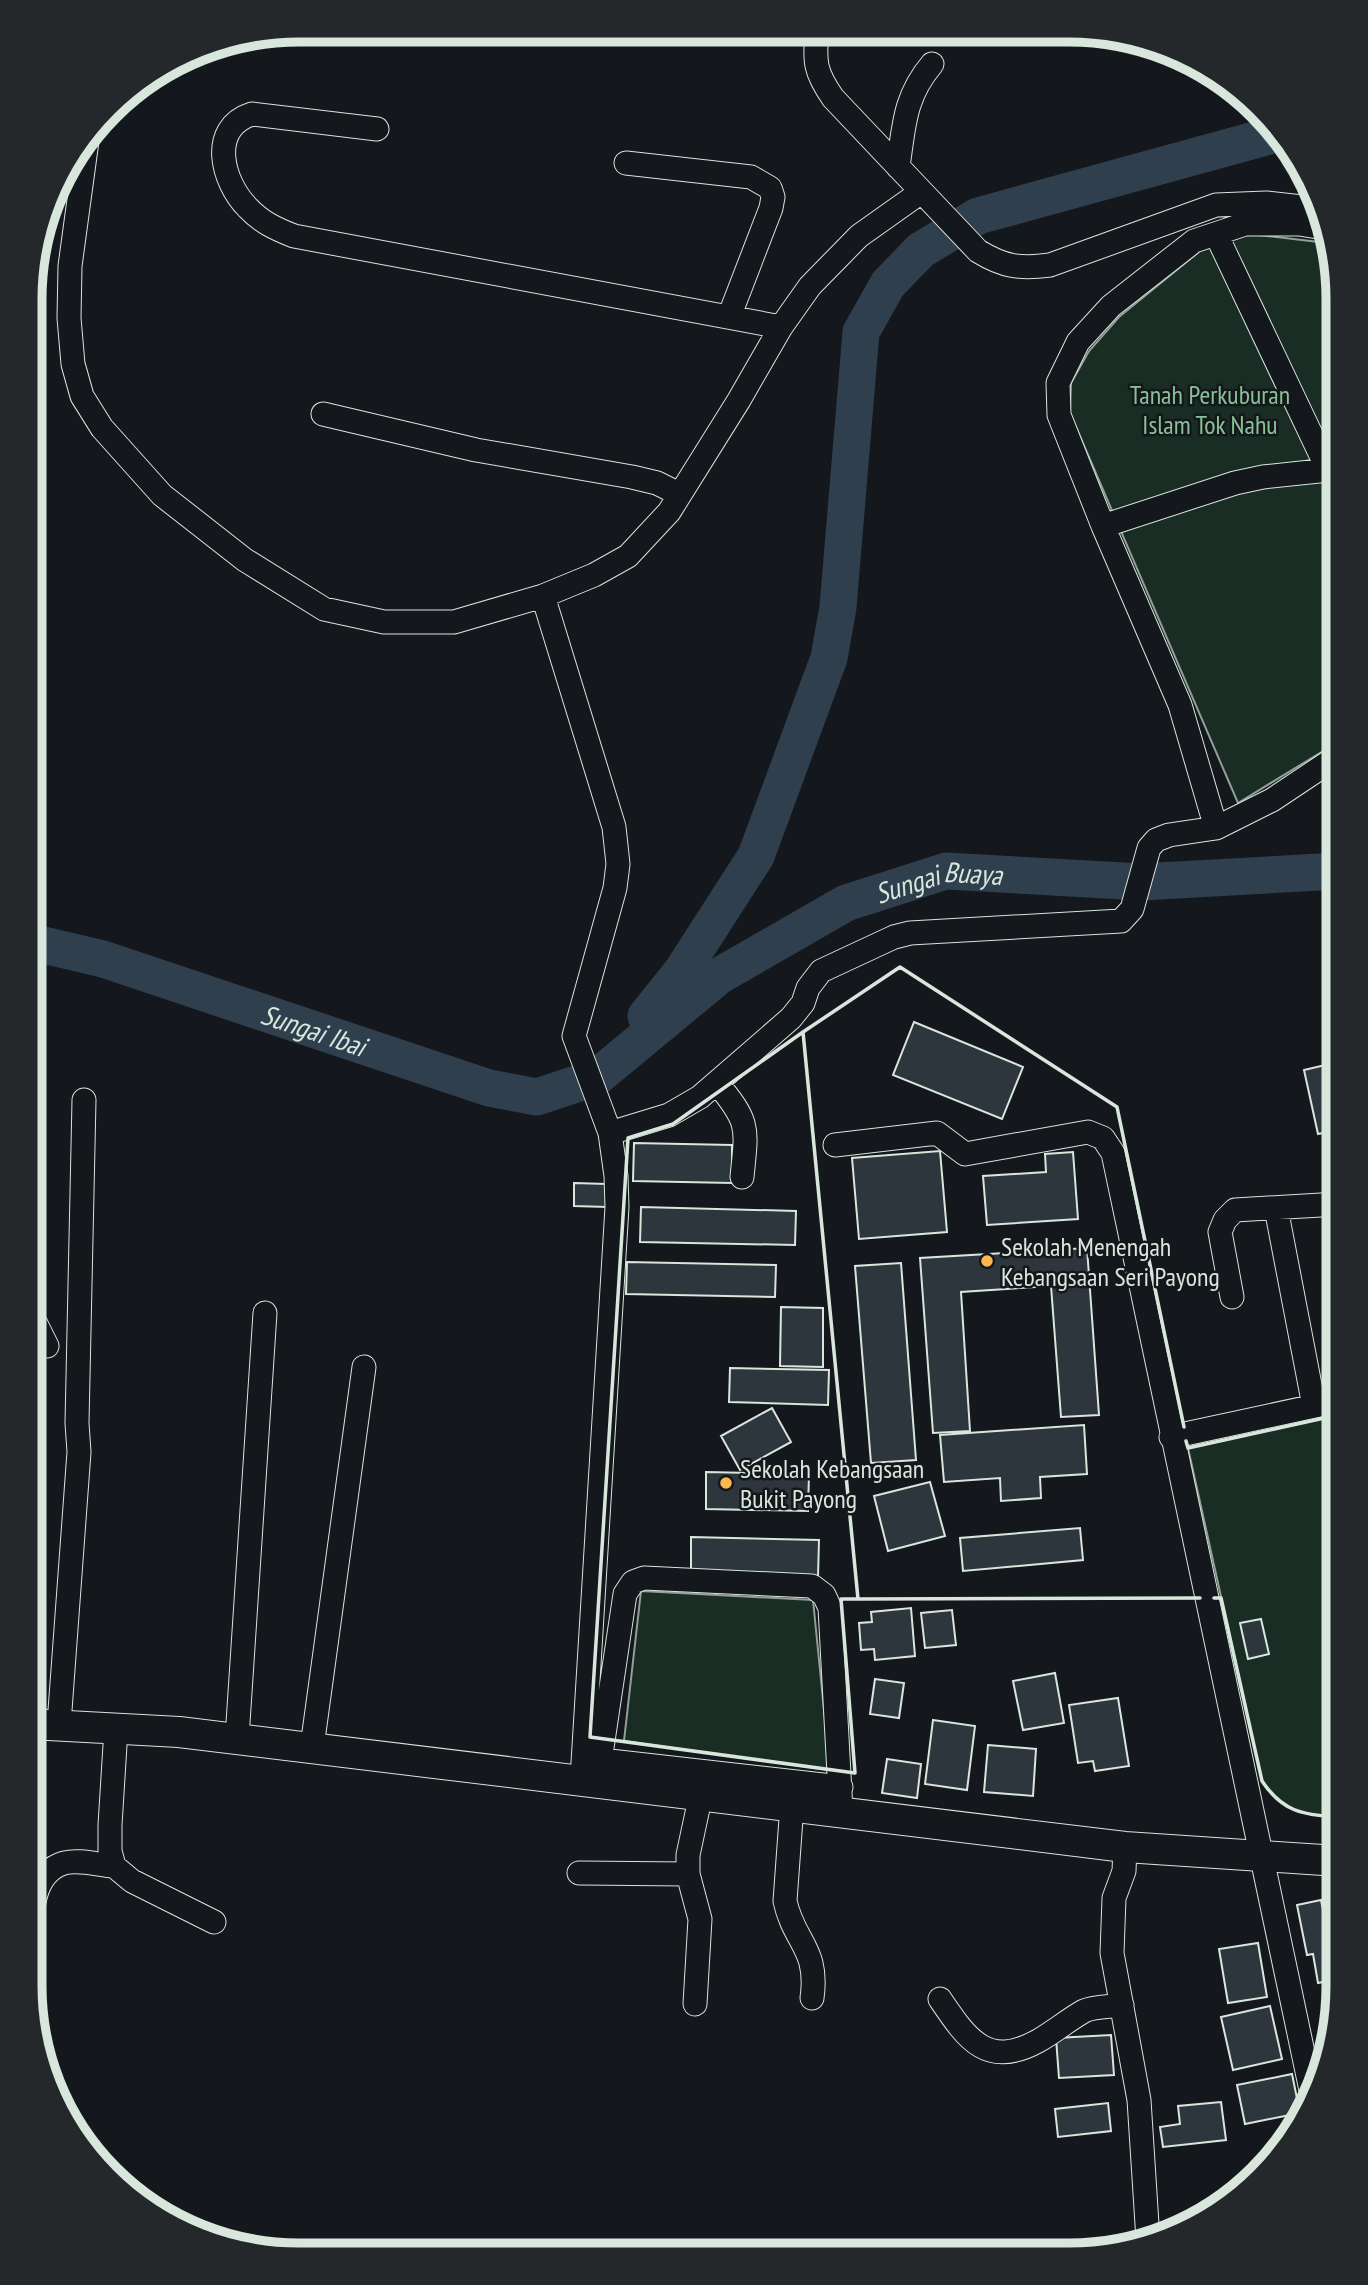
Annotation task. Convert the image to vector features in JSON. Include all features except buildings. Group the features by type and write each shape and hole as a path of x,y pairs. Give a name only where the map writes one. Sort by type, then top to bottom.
{"main road":[{"path":"44,1724 179,1732 593,1773 701,1794 792,1805 841,1799 1125,1847 1326,1860"}],"street":[{"path":"816,42 819,77 833,97 978,251 995,262 1025,268 1050,265 1216,205 1266,203 1309,208"},
{"path":"898,167 909,100 932,64"},
{"path":"377,129 252,114 239,118 230,127 225,145 225,168 233,188 247,208 268,225 294,236 781,327"},
{"path":"85,156 71,266 69,318 73,364 82,396 102,428 162,495 245,560 324,609 384,622 454,622 543,596 594,575 628,556 669,512 781,327 810,286 859,236 927,197"},
{"path":"626,163 751,177 770,188 773,197 771,208 729,317"},
{"path":"1216,828 1180,705 1103,526 1059,415 1058,383 1079,342 1111,306 1194,241 1245,224 1299,223 1315,226"},
{"path":"1216,234 1326,456"},
{"path":"323,414 476,450 632,477 657,483 679,495"},
{"path":"1103,526 1235,483 1263,477 1326,471"},
{"path":"543,596 614,827 618,864 615,888 575,1024 574,1036 576,1048 606,1124 616,1176 617,1207 593,1773"},
{"path":"606,1124 669,1115 700,1097 791,1018 803,1003 814,978 821,971 894,937 910,933 1121,921 1132,909 1149,848 1156,840 1169,835 1216,828 1272,800 1326,764"},
{"path":"717,1083 736,1105 744,1121 746,1137 742,1177"},
{"path":"44,1724 79,1452 77,1423 84,1100"},
{"path":"835,1145 937,1133 965,1154 1088,1132 1103,1138 1113,1153 1171,1437 1264,1857 1309,2078"},
{"path":"1232,1297 1220,1232 1225,1220 1235,1210 1326,1205"},
{"path":"1276,1208 1314,1406"},
{"path":"237,1738 265,1313"},
{"path":"42,1336 47,1346"},
{"path":"312,1747 364,1367"},
{"path":"1171,1437 1326,1404"},
{"path":"645,1578 812,1586 824,1595 830,1608 841,1799 593,1773 625,1594 633,1582 645,1578"},
{"path":"114,1866 110,1851 110,1825 116,1729"},
{"path":"695,2004 701,1919 688,1874 688,1855 701,1794"},
{"path":"792,1805 785,1901 788,1916 806,1946 812,1963 812,1998"},
{"path":"1125,1847 1124,1871 1115,1898 1112,1953 1139,2100 1147,2230"},
{"path":"42,1883 52,1870 62,1864 73,1862 114,1866 132,1881 214,1922"},
{"path":"579,1873 688,1874"},
{"path":"940,1998 962,2031 986,2050 1012,2052 1037,2042 1086,2010 1122,2005"}],"green space":[{"name":"Tanah Perkuburan Islam Tok Nahu","path":"1250,234 1319,242 1324,265 1326,749 1238,803 1070,413 1071,383 1089,351 1119,317 1200,251"},
{"path":"1326,1418 1326,1816 1294,1810 1277,1799 1262,1781 1188,1448"},
{"path":"641,1591 813,1600 830,1770 624,1741"}],"waterway":[{"path":"646,1016 682,971 756,856 829,658 838,607 861,332 888,284 921,250 978,216 1268,136"},
{"name":"Sungai Buaya","path":"42,945 103,959 489,1088 537,1097 597,1077 719,976 846,903 946,871 1141,882 1326,872"}],"wall":[{"path":"1184,1427 1117,1107 900,967 803,1032 858,1599 1200,1598"},
{"path":"803,1032 858,1599 841,1599 855,1773 590,1737 628,1138 673,1124 803,1032"},
{"path":"1186,1441 1188,1448 1326,1418"},
{"path":"1214,1598 1221,1598 1262,1781 1277,1799 1294,1810 1326,1816"}],"place":[{"name":"Sekolah Menengah Kebangsaan Seri Payong","path":"987,1261"},
{"name":"Sekolah Kebangsaan Bukit Payong","path":"726,1483"}],"water label":[{"name":"Sungai Ibai","path":"314,1029"}]}
